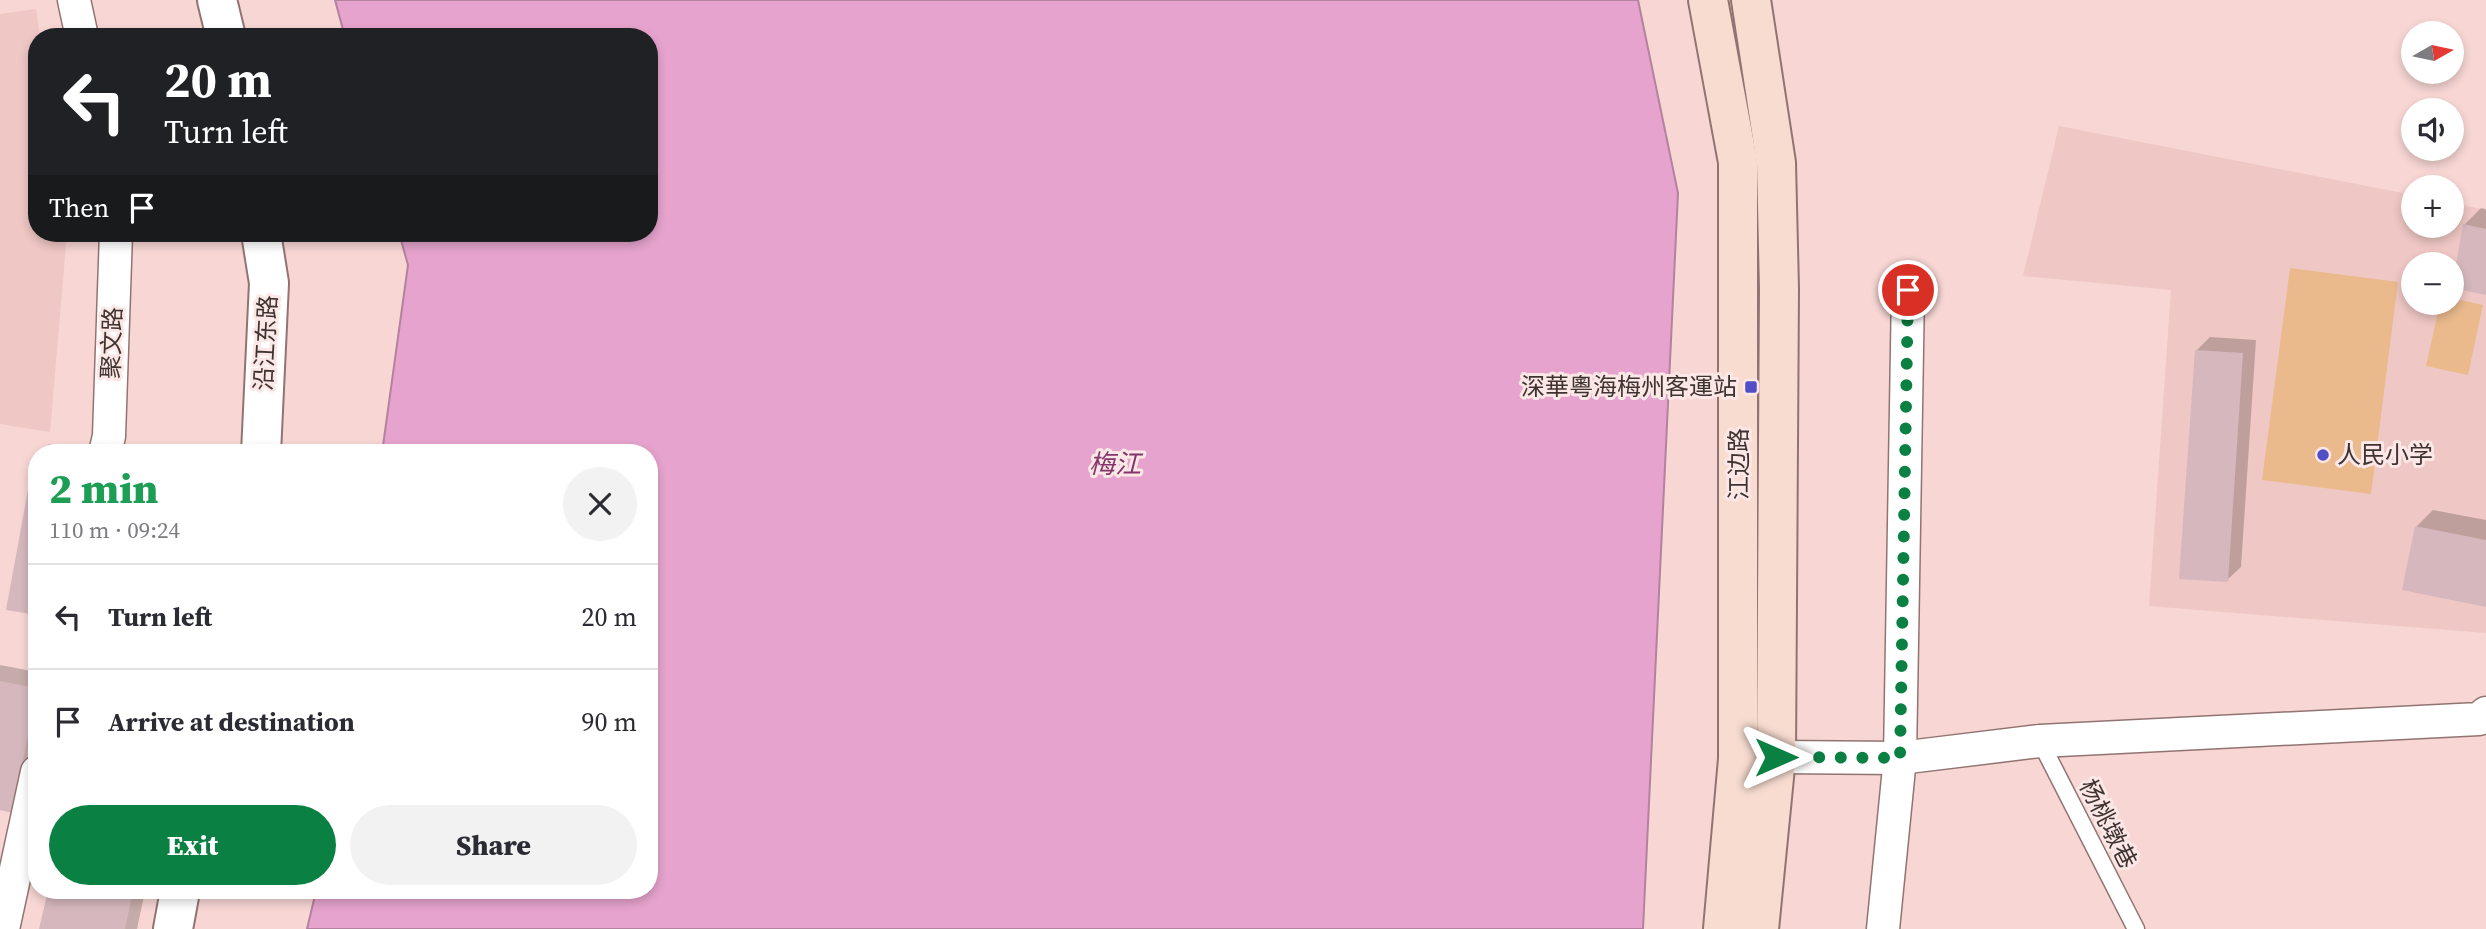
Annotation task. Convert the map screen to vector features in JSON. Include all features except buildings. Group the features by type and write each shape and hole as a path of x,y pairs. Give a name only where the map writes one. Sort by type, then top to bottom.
{"main road":[{"name":"江边路","path":"1708,0 1738,162 1738,759 1723,929"},
{"name":"江边路","path":"1751,0 1776,163 1779,289 1776,757 1759,929"}],"street":[{"path":"74,0 80,28"},
{"path":"217,0 224,28"},
{"name":"聚文路","path":"107,444 116,242"},
{"name":"沿江东路","path":"261,444 269,283 262,242"},
{"path":"1883,929 1900,758 1908,290"},
{"path":"1776,757 1900,758 2040,741 2479,719 2486,713"},
{"path":"3,929 28,814"},
{"path":"173,929 179,899"}],"lane":[{"name":"杨桃墩巷","path":"2040,741 2136,929"}],"shaded area":[{"path":"36,9 39,28 28,28 28,242 66,242 50,432 0,424 0,14"},
{"name":"人民小学","path":"2059,126 2401,193 2401,238 2464,238 2464,205 2486,210 2486,633 2149,606 2171,290 2023,276"},
{"path":"2290,268 2398,282 2371,494 2262,480"},
{"path":"2464,301 2483,305 2468,375 2426,366 2437,315 2464,315"}],"water":[{"name":"梅江","path":"335,0 1638,0 1678,193 1643,929 307,929 314,899 658,899 658,444 383,444 408,265 402,242 658,242 658,28 343,28"}],"place":[{"name":"深華粵海梅州客運站","path":"1751,387"},
{"name":"人民小学","path":"2323,455"}],"route":[{"path":"1776,757 1900,758 1908,290"}]}
